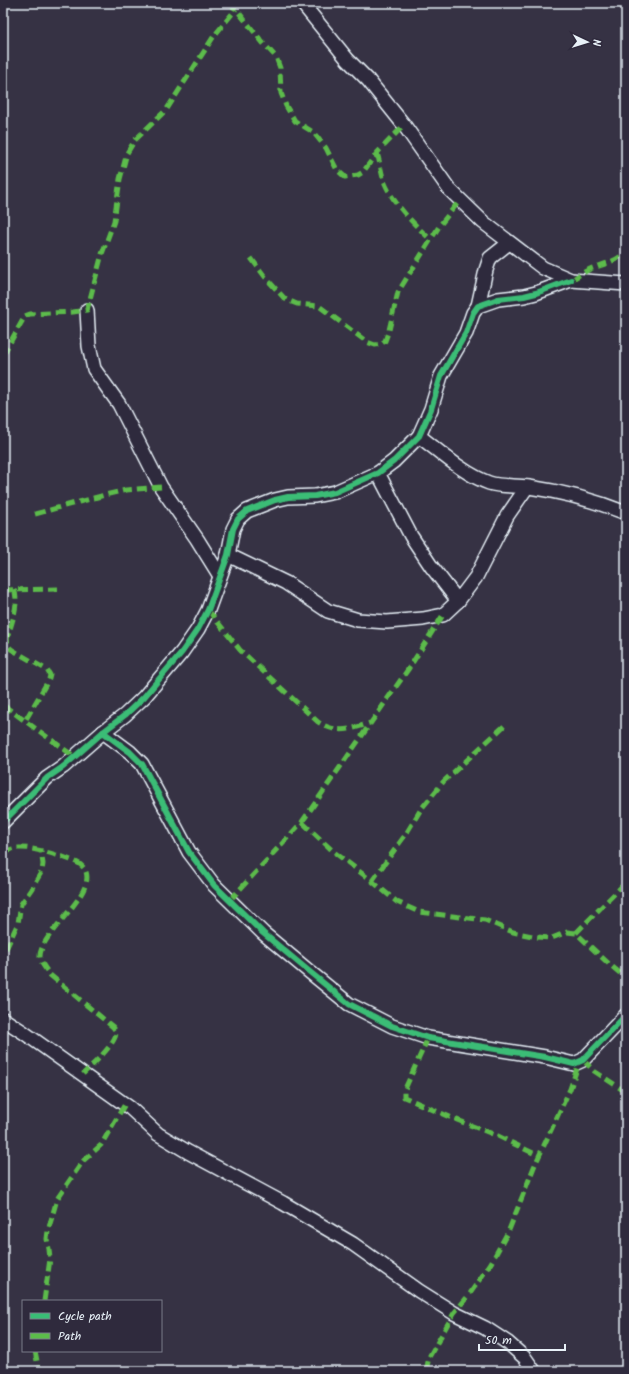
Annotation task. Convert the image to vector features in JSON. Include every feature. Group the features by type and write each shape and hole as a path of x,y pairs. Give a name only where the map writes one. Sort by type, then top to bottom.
{"street":[{"path":"302,3 348,60 368,80 404,125 449,189 483,222 543,268 571,280 626,284"},
{"path":"3,822 47,778 63,767 144,697 182,652 198,629 208,610 228,555 233,529 238,519 248,511 269,502 288,497 315,496 335,492 378,473 394,461 419,436 431,409 441,376 466,333 473,313 478,306 484,276 490,258 509,243"},
{"path":"478,306 498,299 536,293 571,280"},
{"path":"87,310 89,346 94,369 119,404 161,487 197,539 220,576"},
{"path":"419,436 472,476 491,484 527,487 570,494 626,513"},
{"path":"378,473 411,536 431,566 458,601"},
{"path":"228,555 286,583 328,611 358,620 386,622 423,619 443,615 458,601 476,577 507,516 527,487"},
{"path":"103,732 130,752 142,764 189,852 214,884 263,933 349,1004 392,1026 428,1038 545,1057 574,1064 583,1060 626,1015"},
{"path":"3,1020 23,1032 130,1108 158,1134 188,1152 283,1203 352,1244 419,1291 454,1313 485,1328 508,1343 525,1358 534,1371"}],"marked path":[{"path":"228,3 236,9 276,57 280,68 281,93 286,106 295,121 313,132 326,148 337,170 345,177 358,175 363,172 377,153 404,125"},
{"path":"304,5 309,3"},
{"path":"3,355 25,316 30,314 87,310 102,254 114,221 120,179 127,153 135,140 167,109 214,36 236,9"},
{"path":"377,153 384,181 393,198 411,220 431,240"},
{"path":"251,258 266,278 285,299 297,304 319,306 367,342 375,345 381,344 385,341 389,330 398,292 440,225 460,200"},
{"path":"571,280 590,269 618,258 626,251"},
{"path":"35,514 126,490 161,487"},
{"path":"14,589 16,601 13,621 7,639 8,645 11,649 47,670 50,675 25,721"},
{"path":"3,590 59,589"},
{"path":"208,610 240,650 318,722 331,728 343,730 370,723"},
{"path":"230,900 302,822 409,668 443,615"},
{"path":"3,705 75,757"},
{"path":"372,881 406,834 421,809 444,781 504,726"},
{"path":"302,822 334,852 397,902 419,912 485,920 513,932 537,937 552,938 567,932 576,933 626,978"},
{"path":"3,852 14,848 35,849 46,852 78,863 82,866 87,875 85,886 79,898 50,935 43,946 40,956 42,964 50,975 116,1031 115,1037 108,1048 83,1074"},
{"path":"6,949 18,923 21,904 42,871 43,864 41,851"},
{"path":"576,933 626,882"},
{"path":"428,1038 404,1091 404,1097 498,1136 539,1156"},
{"path":"583,1060 594,1071 626,1092"},
{"path":"426,1371 429,1357 454,1313 469,1295 491,1263 509,1230 534,1167 570,1089 579,1063"},
{"path":"44,1300 50,1259 47,1239 48,1231 57,1199 83,1161 101,1145 125,1104"},
{"path":"35,1352 39,1371"}],"cycle path":[{"path":"3,822 47,778 63,767 144,697 182,652 198,629 208,610 228,555 233,529 238,519 247,511 275,500 288,497 315,496 335,492 378,473 394,461 419,436 431,409 441,376 466,333 473,313 478,306 498,299 536,293 571,280"},
{"path":"103,732 130,752 142,764 189,852 214,885 263,933 349,1004 392,1026 428,1038 545,1057 574,1064 583,1060 626,1015"}]}
